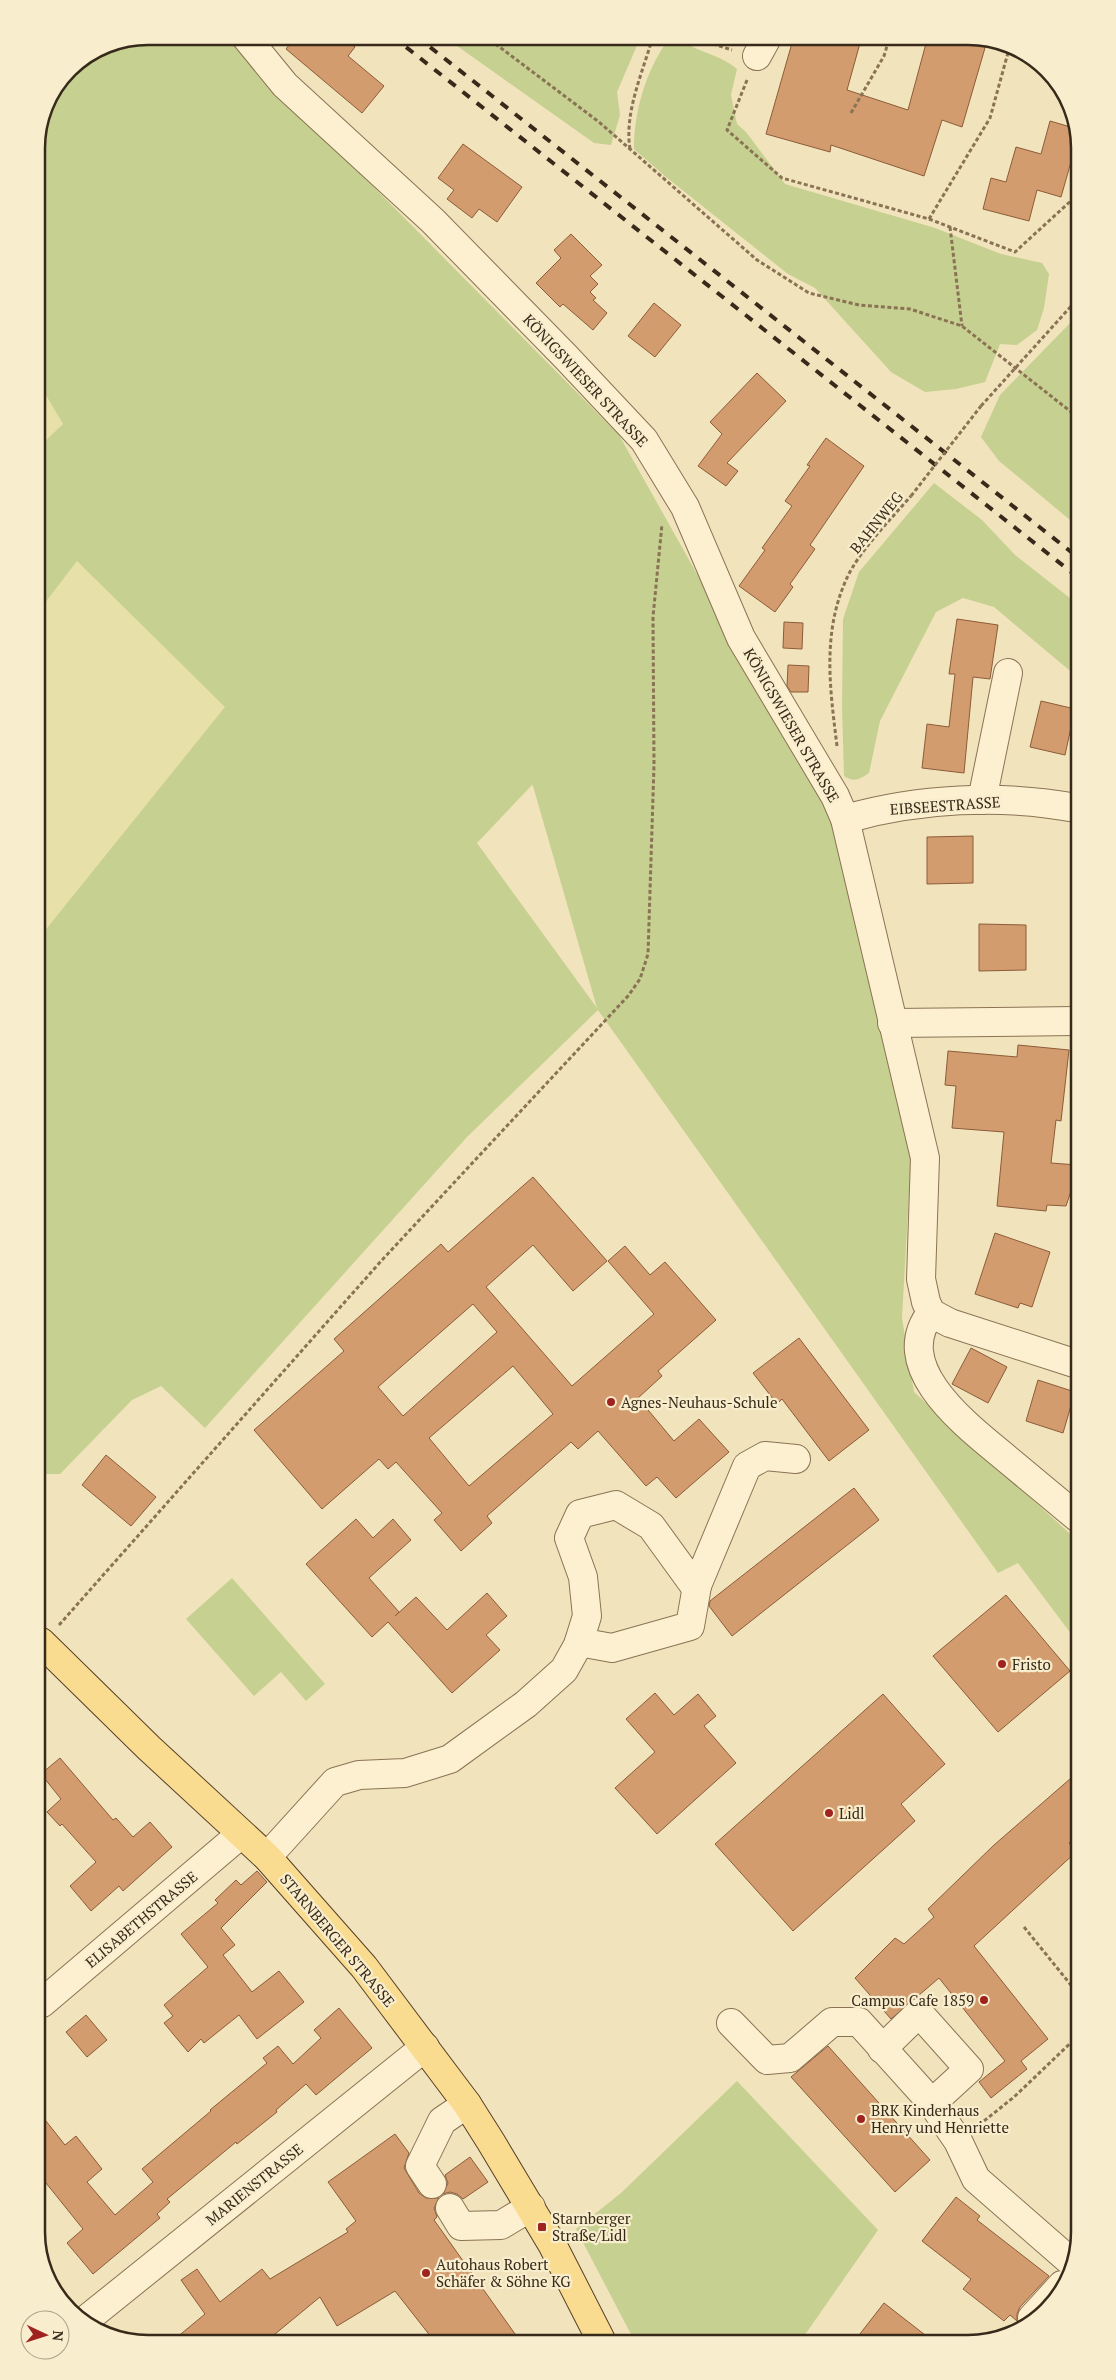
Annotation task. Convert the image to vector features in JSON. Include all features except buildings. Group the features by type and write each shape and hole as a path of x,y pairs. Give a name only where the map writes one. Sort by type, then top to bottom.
{"main road":[{"name":"STARNBERGER STRASSE","path":"45,1647 267,1857 364,1967 467,2104 531,2207 599,2335"}],"street":[{"name":"KÖNIGSWIESER STRASSE","path":"253,45 286,85 433,221 644,440 685,507 741,638 835,796 845,819 925,1158 921,1279 926,1302 931,1313"},
{"path":"982,800 1008,673"},
{"name":"EIBSEESTRASSE","path":"845,819 876,810 982,800 1052,803 1071,807"},
{"path":"892,1023 1071,1021"},
{"path":"1071,1362 950,1324 931,1313 922,1325 918,1343 923,1364 932,1387 948,1408 1071,1512"},
{"path":"579,1642 612,1648 690,1626 697,1586 746,1466 765,1456 796,1459"},
{"path":"267,1857 335,1782 359,1774 405,1773 450,1759 526,1704 564,1670 579,1642 587,1616 583,1578 569,1538 580,1514 616,1505 651,1526 697,1586"},
{"name":"ELISABETHSTRASSE","path":"45,2001 241,1834"},
{"path":"882,2049 919,2013 969,2069 932,2103"},
{"path":"731,2023 767,2060 790,2058 832,2022 858,2022 932,2103 958,2141 976,2179 1067,2259"},
{"name":"MARIENSTRASSE","path":"89,2317 425,2047"},
{"path":"432,2184 420,2166 442,2121 467,2104"},
{"path":"450,2208 461,2226 502,2225 531,2207"}],"path":[{"path":"497,45 599,122 757,260 809,293 859,305 910,309 962,326 1071,412"},
{"path":"630,150 627,131 650,45"},
{"path":"851,113 884,56 887,45"},
{"path":"763,46 727,130 782,178 929,220 1015,252 1071,201"},
{"path":"929,220 990,118 1008,53"},
{"path":"950,227 962,326"},
{"name":"BAHNWEG","path":"837,748 829,659 832,620 846,579 877,534 912,496 981,406 1071,306"},
{"path":"45,1639 382,1260 628,996 640,979 648,954 654,765 653,617 662,521"},
{"path":"1024,1927 1071,1985"},
{"path":"958,2141 1014,2097 1071,2043"}],"shaded area":[{"path":"45,394 63,424 45,441"},
{"path":"77,561 226,707 45,931 45,603"}],"green space":[{"path":"141,45 270,45 263,75 619,435 831,813 911,1157 902,1318 914,1392 1071,1535 1071,1634 1018,1563 998,1573 598,1010 467,1137 205,1428 161,1386 132,1400 60,1474 45,1474 45,931 225,707 77,561 45,603 45,441 63,424 45,394 45,141 50,115 62,91 75,75 91,62 115,50 128,47","holes":["532,785 533,786 597,1008 477,843"]},
{"path":"456,45 637,45 617,92 620,115 611,145 594,143"},
{"path":"665,45 690,45 724,60 737,69 731,95 737,124 746,132 785,184 935,228 1001,254 1042,263 1049,274 1044,308 1037,330 1017,345 1000,344 985,382 956,389 925,392 891,372 815,288 788,274 666,177 634,149 636,121 642,94 652,67"},
{"path":"1071,322 1071,521 999,461 981,437 1000,395"},
{"path":"934,483 982,520 1015,555 1071,599 1071,672 994,607 963,598 936,612 880,721 869,773 854,780 844,776 842,706 843,619 859,572"},
{"path":"232,1578 325,1684 306,1701 281,1672 254,1696 186,1619"},
{"path":"737,2081 878,2230 805,2335 631,2335 576,2229 621,2193"}],"railway":[{"path":"403,45 1071,572"},
{"path":"427,45 1071,552"}],"place":[{"name":"Agnes-Neuhaus-Schule","path":"611,1402"},
{"name":"Fristo","path":"1002,1664"},
{"name":"Lidl","path":"829,1813"},
{"name":"Campus Cafe 1859","path":"984,2000"},
{"name":"BRK Kinderhaus Henry und Henriette","path":"861,2119"},
{"name":"Starnberger Straße/Lidl","path":"542,2227"},
{"name":"Autohaus Robert Schäfer & Söhne KG","path":"426,2273"}]}
